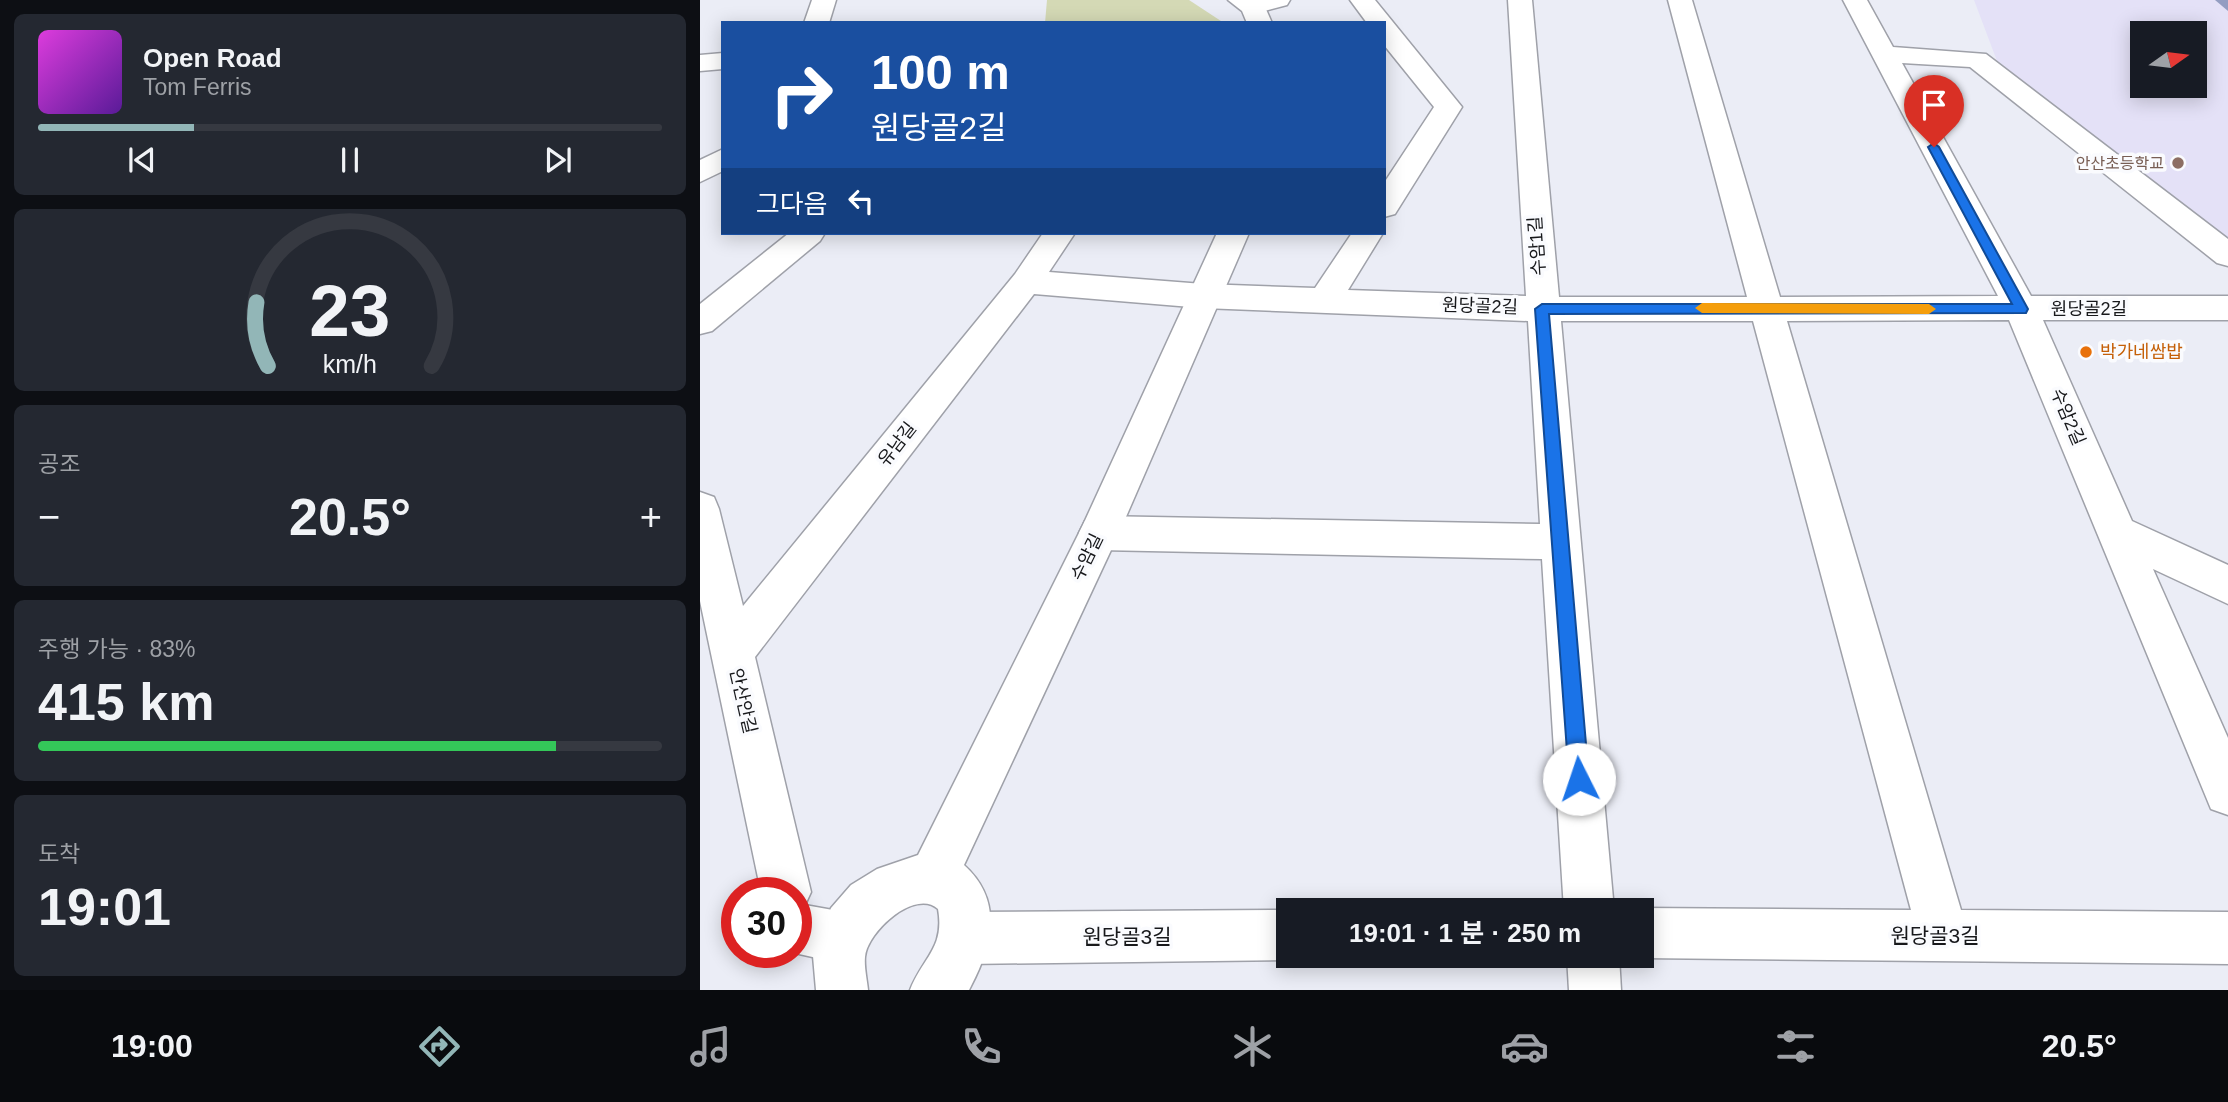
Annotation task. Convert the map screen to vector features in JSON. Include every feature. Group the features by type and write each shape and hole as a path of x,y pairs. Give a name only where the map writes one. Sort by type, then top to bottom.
{"street":[{"path":"817,21 824,0"},
{"path":"1251,10 1278,0"},
{"path":"1362,0 1378,21"},
{"name":"수암1길","path":"1520,0 1588,898"},
{"path":"1680,0 1943,935"},
{"name":"수암2길","path":"1854,0 2021,309 2228,792"},
{"path":"1386,30 1448,107 1386,204"},
{"path":"1883,54 1977,60 2228,255"},
{"path":"700,63 721,61"},
{"path":"700,173 721,159"},
{"path":"700,322 807,235"},
{"name":"유남길","path":"732,652 1026,282 1058,235"},
{"name":"수암길","path":"933,877 1099,533 1232,235"},
{"path":"1325,300 1367,235"},
{"name":"원당골2길","path":"1026,282 1203,296 1542,309 2228,308"},
{"name":"안산안길","path":"700,509 783,877"},
{"path":"1099,533 1561,542"},
{"path":"2118,533 2228,585"},
{"path":"842,990 838,978 838,958 820,933 857,915 874,898 904,881 933,877 950,884 961,898 967,916 966,938 958,959 936,990"},
{"name":"원당골3길","path":"1654,933 2228,938"},
{"name":"원당골3길","path":"966,938 1276,935"},
{"path":"1593,968 1595,990"}],"shaded area":[{"name":"안산초등학교","path":"1974,0 2228,0 2228,241 1997,61"}],"green space":[{"path":"1047,0 1189,0 1221,21 1045,21"}],"slow traffic":[{"path":"1702,308 1929,309"}],"place":[{"name":"안산초등학교","path":"2178,163"},
{"name":"박가네쌈밥","path":"2086,352"}],"route":[{"path":"1579,779 1542,309 2021,309 1934,147"}]}
